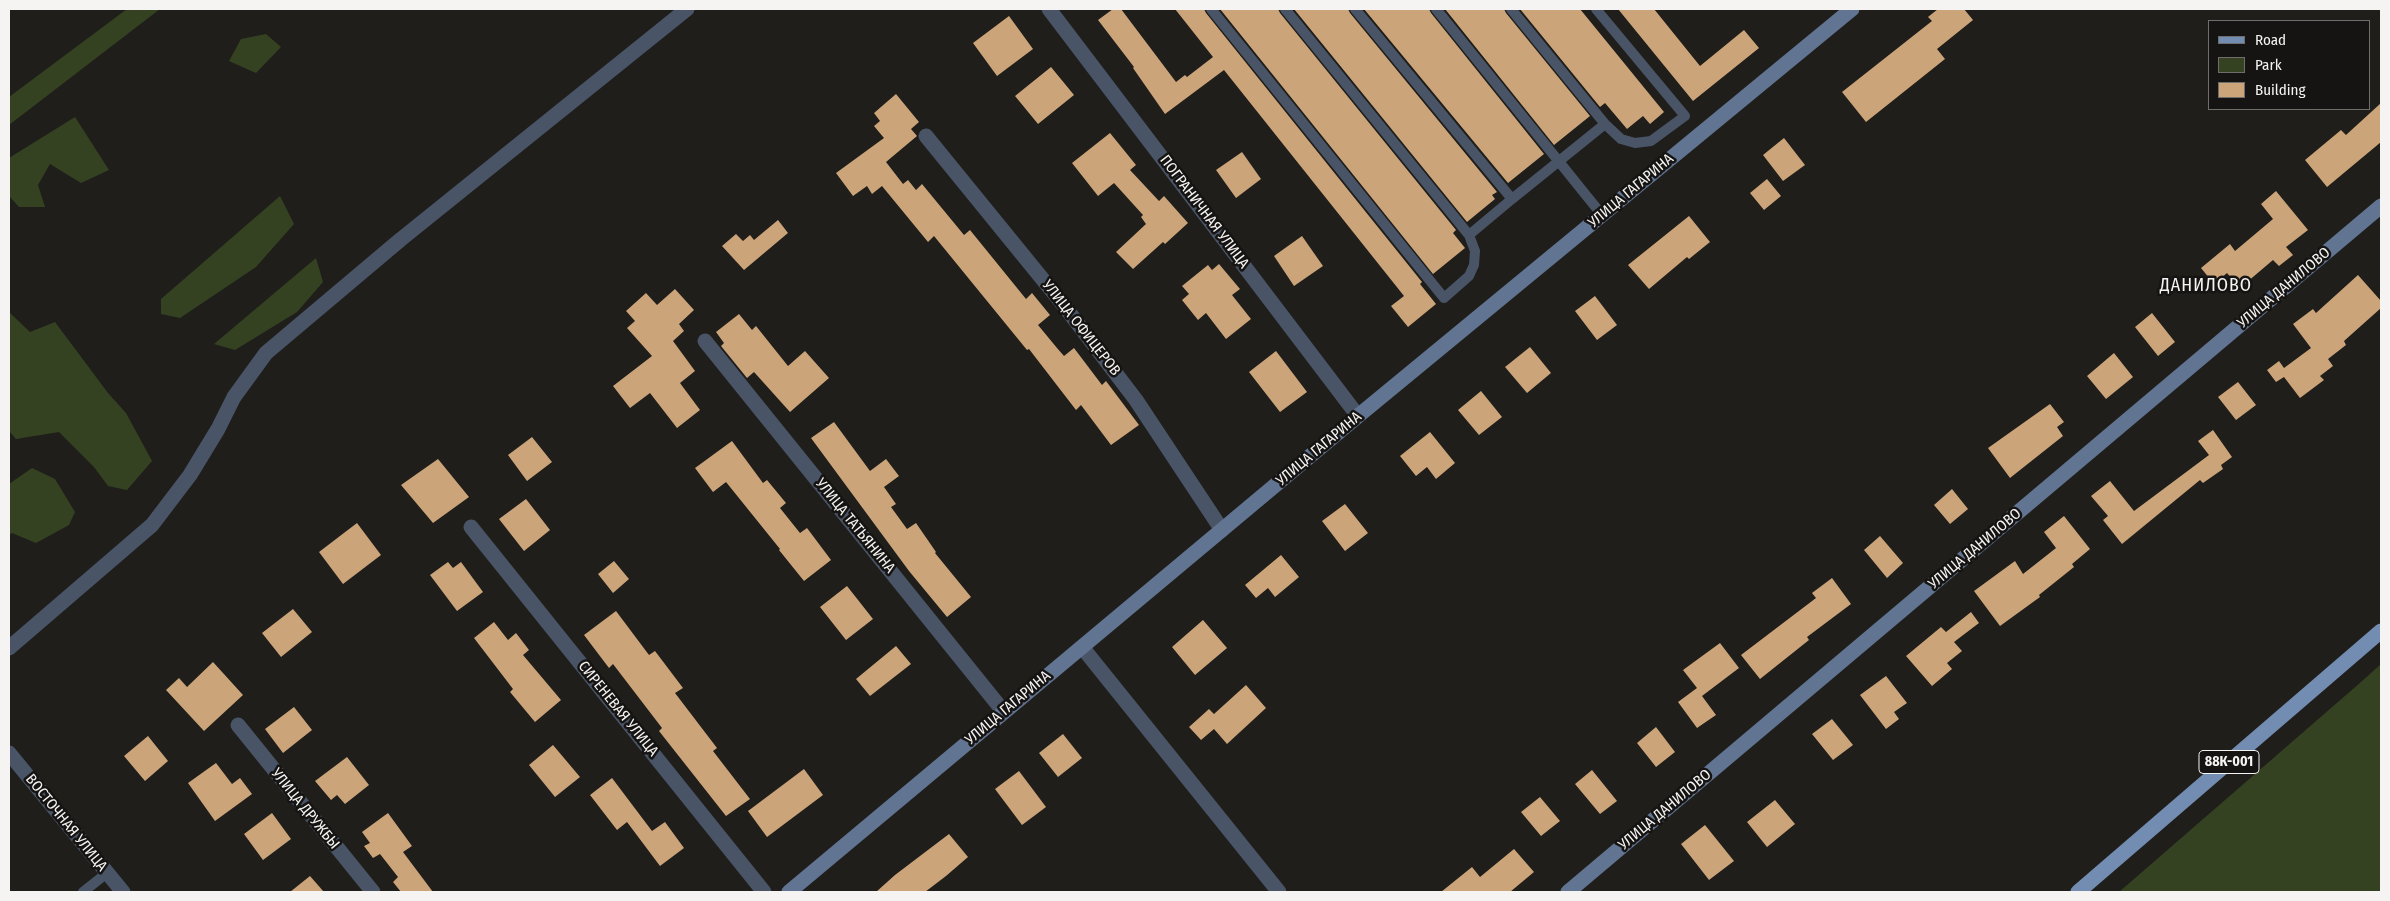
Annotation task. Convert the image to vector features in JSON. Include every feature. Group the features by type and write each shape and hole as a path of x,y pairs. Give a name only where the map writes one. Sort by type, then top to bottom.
{"main road":[{"name":"88К-001","path":"2078,892 2381,631"}],"street":[{"path":"9,648 152,525 190,475 218,429 234,396 266,353 400,240 686,9"},
{"name":"ПОГРАНИЧНАЯ УЛИЦА","path":"1049,9 1358,416"},
{"name":"УЛИЦА ГАГАРИНА","path":"789,892 1358,416 1852,9"},
{"name":"УЛИЦА ОФИЦЕРОВ","path":"926,136 1062,303 1136,400 1222,530"},
{"name":"УЛИЦА ДАНИЛОВО","path":"1568,892 2381,206"},
{"name":"УЛИЦА ТАТЬЯНИНА","path":"705,341 1004,712"},
{"name":"СИРЕНЕВАЯ УЛИЦА","path":"471,526 764,892"},
{"path":"1082,646 1279,892"},
{"name":"УЛИЦА ДРУЖБЫ","path":"238,725 373,892"},
{"name":"ВОСТОЧНАЯ УЛИЦА","path":"9,753 123,892"}],"lane":[{"path":"1212,9 1444,298 1469,276 1474,265 1475,251 1469,235 1285,9"},
{"path":"1355,9 1512,199"},
{"path":"1436,9 1602,215"},
{"path":"1511,9 1605,124 1621,139 1635,143 1651,141 1685,116 1596,9"},
{"path":"1469,235 1605,124"},
{"path":"82,892 107,873"}],"green space":[{"path":"127,9 160,9 9,125 9,97"},
{"path":"266,34 281,47 256,73 229,61 241,39"},
{"path":"75,117 109,170 81,183 50,164 38,185 45,207 19,207 9,196 9,158"},
{"path":"280,196 294,224 256,267 180,318 161,314 161,299"},
{"path":"316,258 323,282 297,312 235,350 214,344"},
{"path":"9,312 30,332 55,322 108,393 126,413 152,461 127,490 108,486 94,467 59,432 16,439 9,431"},
{"path":"32,468 55,479 75,512 69,525 36,543 12,533 9,535 9,484"},
{"path":"2381,664 2381,892 2119,892 2361,682"}],"building":[{"path":"1113,9 1121,9 1176,82 1185,75 1187,77 1213,57 1175,9 1204,9 1422,282 1420,284 1436,304 1408,327 1391,306 1404,296 1224,70 1165,114 1134,67 1098,20"},
{"path":"1220,9 1278,9 1456,230 1453,233 1465,248 1433,274"},
{"path":"1294,9 1348,9 1497,192 1492,195 1495,199 1467,222"},
{"path":"1364,9 1429,9 1544,154 1508,183"},
{"path":"1445,9 1504,9 1590,116 1554,145"},
{"path":"1520,9 1580,9 1664,112 1650,124 1643,116 1627,129 1605,103 1600,107"},
{"path":"1618,9 1654,9 1700,66 1744,30 1759,48 1693,101"},
{"path":"1938,9 1964,9 1973,20 1937,49 1945,59 1866,122 1842,92 1932,21 1928,17"},
{"path":"1009,16 1033,49 997,76 973,43"},
{"path":"1051,67 1074,95 1038,124 1015,96"},
{"path":"896,94 919,122 911,129 917,136 886,162 903,184 908,180 916,190 922,184 964,235 970,230 1026,299 1032,293 1050,315 1038,325 1064,356 1074,348 1102,385 1106,381 1139,425 1111,445 1081,405 1076,410 1029,349 1027,350 934,236 928,242 882,186 872,194 867,186 853,196 836,173 884,138 874,126 880,121 874,113"},
{"path":"2381,103 2381,142 2327,187 2305,160 2341,130 2346,135"},
{"path":"1110,133 1136,165 1130,170 1159,201 1164,196 1188,223 1133,269 1116,252 1146,224 1141,217 1143,215 1114,183 1098,196 1072,163"},
{"path":"1784,138 1805,165 1783,181 1763,155"},
{"path":"1242,152 1261,179 1236,198 1216,170"},
{"path":"1767,179 1781,196 1764,210 1750,193"},
{"path":"2276,191 2308,230 2286,247 2293,255 2279,266 2273,260 2240,288 2227,273 2214,284 2201,268 2230,244 2235,251 2273,219 2261,204"},
{"path":"1689,216 1710,242 1689,259 1687,257 1649,289 1628,265"},
{"path":"778,220 788,233 744,270 722,246 736,234 743,241 750,235 754,240"},
{"path":"1302,236 1323,266 1294,286 1274,256"},
{"path":"1219,264 1240,289 1232,295 1251,319 1226,339 1206,313 1198,320 1182,300 1189,294 1182,286 1208,265 1212,270"},
{"path":"2358,275 2381,301 2381,308 2344,341 2346,345 2328,359 2333,366 2320,376 2324,380 2300,398 2284,377 2276,382 2267,370 2279,361 2284,368 2311,348 2293,324 2313,309 2316,313"},
{"path":"675,289 694,310 679,324 684,331 673,341 695,371 680,383 700,410 677,428 650,393 630,408 613,386 652,356 627,328 635,321 626,311 646,293 657,305"},
{"path":"1595,296 1617,325 1597,340 1575,311"},
{"path":"2152,313 2175,342 2158,356 2135,327"},
{"path":"739,314 752,330 756,326 788,366 805,351 829,378 790,412 754,372 747,378 721,346 724,343 716,332"},
{"path":"1530,347 1551,373 1527,393 1505,367"},
{"path":"1276,351 1307,392 1280,412 1249,372"},
{"path":"2114,353 2133,377 2106,399 2087,376"},
{"path":"2238,382 2256,405 2236,420 2218,397"},
{"path":"1481,391 1502,417 1479,435 1458,410"},
{"path":"2050,404 2064,422 2057,427 2063,436 2010,478 1988,448"},
{"path":"834,422 870,471 886,459 899,476 884,487 896,504 891,507 907,529 916,523 935,553 971,597 947,617 909,571 811,438"},
{"path":"2213,430 2232,457 2221,465 2223,469 2203,483 2200,480 2122,544 2103,520 2108,516 2091,496 2110,481 2134,511 2209,455 2198,441"},
{"path":"1430,432 1455,463 1436,479 1427,467 1416,476 1400,456"},
{"path":"532,437 552,462 527,481 508,455"},
{"path":"732,441 763,483 767,480 786,503 780,508 800,533 807,528 831,560 804,581 726,482 713,492 695,468"},
{"path":"438,459 469,497 433,523 401,485"},
{"path":"1952,489 1968,509 1950,524 1934,505"},
{"path":"526,499 550,530 524,551 499,519"},
{"path":"1345,504 1368,533 1345,551 1322,521"},
{"path":"2064,516 2090,549 2072,564 2074,567 2039,595 2040,597 2000,626 1974,591 2015,561 2023,574 2056,548 2044,532"},
{"path":"357,523 381,555 343,584 319,552"},
{"path":"1880,536 1903,563 1887,578 1864,550"},
{"path":"1281,555 1299,577 1275,597 1268,588 1256,598 1245,585"},
{"path":"614,561 629,579 613,593 598,574"},
{"path":"448,562 453,568 461,562 483,592 457,611 430,575"},
{"path":"1832,578 1851,604 1807,637 1809,640 1760,679 1741,655 1816,598 1812,593"},
{"path":"847,586 873,619 846,640 820,607"},
{"path":"293,609 312,632 281,657 262,633"},
{"path":"616,611 649,655 655,651 683,688 675,693 717,748 713,751 750,799 726,816 659,731 662,728 613,664 609,668 584,635"},
{"path":"1971,612 1979,623 1954,642 1962,651 1947,663 1952,669 1932,686 1906,656 1941,627 1946,632"},
{"path":"1203,620 1227,648 1195,675 1172,647"},
{"path":"494,622 508,640 516,633 529,650 523,655 561,700 535,722 510,692 513,689 474,638"},
{"path":"1720,643 1739,668 1702,696 1716,715 1697,728 1678,702 1697,688 1683,670"},
{"path":"896,646 911,664 870,696 856,679"},
{"path":"213,662 243,695 204,731 166,690 179,678 187,687"},
{"path":"1886,676 1907,703 1894,712 1899,719 1886,729 1860,695"},
{"path":"1246,685 1266,708 1227,744 1214,729 1201,740 1189,727 1209,709 1214,714"},
{"path":"294,707 312,730 283,753 265,729"},
{"path":"1832,719 1853,745 1833,760 1812,734"},
{"path":"1656,727 1675,752 1656,767 1637,743"},
{"path":"1063,734 1082,758 1058,777 1039,753"},
{"path":"148,736 168,761 145,781 124,756"},
{"path":"553,745 580,777 555,797 529,765"},
{"path":"347,757 369,785 345,804 337,795 331,800 315,781"},
{"path":"216,763 232,784 240,778 252,794 215,821 188,783"},
{"path":"804,769 823,795 767,837 748,811"},
{"path":"1592,770 1617,801 1600,814 1575,784"},
{"path":"1019,771 1046,807 1022,825 995,789"},
{"path":"612,778 652,831 665,822 684,848 660,866 627,822 617,830 590,795"},
{"path":"1540,797 1560,821 1541,836 1521,812"},
{"path":"1775,800 1795,824 1767,847 1747,822"},
{"path":"272,813 291,839 263,860 244,834"},
{"path":"388,813 412,846 403,852 433,892 401,892 393,882 398,877 380,854 373,858 364,846 370,843 362,832"},
{"path":"1705,825 1734,861 1709,880 1681,844"},
{"path":"949,834 968,857 946,876 925,892 876,892 895,875"},
{"path":"1514,849 1534,872 1510,892 1441,892 1472,867 1480,877"},
{"path":"310,876 324,892 290,892"}],"district":[{"name":"ДАНИЛОВО","path":"2206,286"}]}
